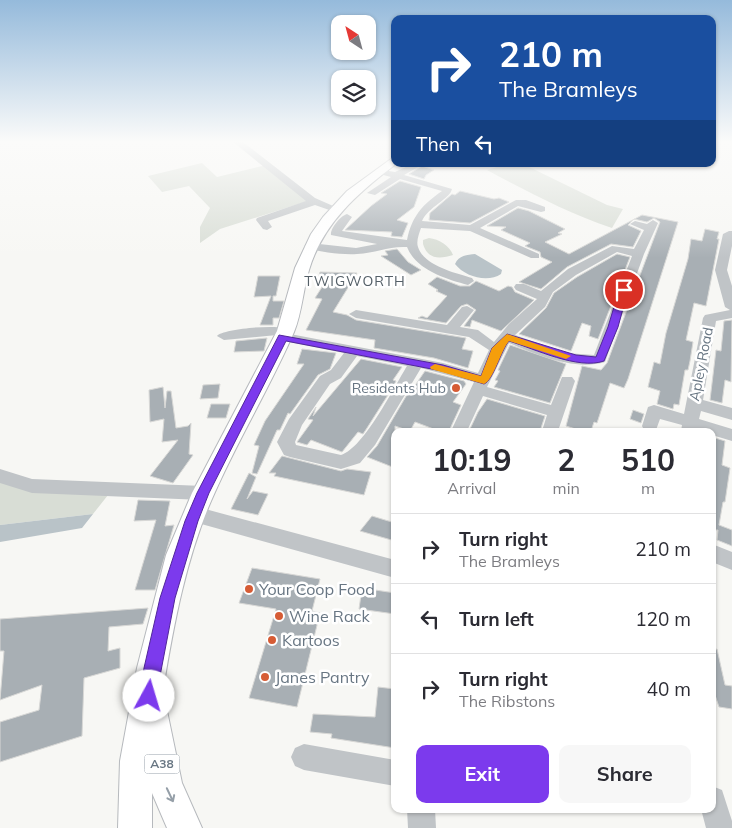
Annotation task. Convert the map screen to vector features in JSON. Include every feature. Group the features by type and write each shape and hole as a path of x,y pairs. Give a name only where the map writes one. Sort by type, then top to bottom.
{"main road":[{"name":"A38","path":"135,828 136,761 149,696 152,668 179,555 203,493 284,334 293,312 301,270 310,246 335,208 368,181"},
{"name":"A38","path":"149,696 166,786 185,828"}],"street":[{"path":"286,181 313,202 335,208"},
{"path":"372,193 391,181"},
{"path":"416,181 444,188 448,191 420,211 412,244 414,251 421,259 464,279"},
{"path":"267,227 261,220 313,202"},
{"path":"472,228 516,203 526,203 541,209"},
{"path":"347,217 335,233 392,243 412,244"},
{"path":"416,224 472,228 535,256"},
{"path":"356,314 451,328 473,333 489,345 502,343 592,362 600,359 638,254 652,226 635,224"},
{"path":"729,234 721,270 732,307"},
{"path":"310,246 356,251 392,243"},
{"path":"460,428 502,343 546,294 572,272 616,248 638,254"},
{"path":"520,287 546,294"},
{"path":"451,328 467,310"},
{"name":"Apley Road","path":"690,426 710,318 732,314"},
{"path":"224,336 253,332 284,334 416,364 443,368 482,385 556,412"},
{"path":"354,350 336,374 325,380 295,423 286,442 290,450 341,462 354,458 369,441 416,364"},
{"path":"551,428 567,381"},
{"path":"694,403 732,414"},
{"path":"650,426 654,411 690,426"},
{"path":"716,432 732,435"},
{"path":"0,476 32,486 203,493"},
{"path":"194,514 391,568"},
{"path":"716,555 732,561"},
{"path":"304,757 391,772"},
{"path":"421,813 422,828"},
{"path":"716,813 720,828"}],"shaded area":[{"path":"152,181 286,181 311,200 220,229 200,243 200,227 210,208 189,186 162,192"},
{"path":"508,181 557,181 607,205 623,209 612,228 548,202"},
{"path":"429,238 444,244 453,255 444,257 431,256 423,244 423,240"},
{"path":"475,254 502,270 501,274 490,278 477,277 459,269 455,264 461,257"},
{"path":"0,476 112,490 93,514 0,525"},
{"path":"93,514 82,528 0,542 0,525"}],"building":[{"path":"400,181 421,187 414,207 397,220 408,223 402,237 391,236 392,232 345,230 387,194 381,193"},
{"path":"460,191 494,199 499,198 509,202 470,223 429,220 430,213 452,194 455,195"},
{"path":"518,208 529,211 565,229 558,233 562,234 545,242 569,254 633,220 628,225 641,231 633,247 611,244 567,267 541,289 519,282 552,262 541,257 540,252 525,246 530,243 501,230 506,227 487,226"},
{"path":"642,215 678,222 628,379 624,388 610,383 597,423 594,422 592,428 572,428 566,426 582,366 601,370 607,363 660,222 654,218 647,222 634,219"},
{"path":"705,229 719,232 717,239 719,239 706,306 694,303 686,340 693,342 690,361 688,370 685,370 679,405 674,404 673,409 657,404 660,391 648,387 654,362 660,364 666,333 688,259 691,239 702,241"},
{"path":"397,249 408,262 421,270 411,275 381,256 388,255 385,251"},
{"path":"617,254 630,257 598,339 589,336 591,326 582,323 571,351 519,334 546,308 554,293"},
{"path":"320,272 357,273 333,312 347,315 356,320 466,338 462,349 473,351 468,368 434,358 374,348 375,340 306,330 322,299 315,298 324,284 317,284"},
{"path":"258,276 280,276 276,296 273,296 273,301 284,301 279,318 273,318 273,325 260,325 271,296 254,297"},
{"path":"437,277 460,286 470,286 476,281 499,291 508,286 512,287 515,292 534,300 501,331 472,320 470,327 464,326 476,310 467,304 461,306 446,323 418,318 422,316 427,318 447,296 436,291 438,290 428,284"},
{"path":"732,320 731,382 725,380 722,403 710,400 716,350 721,351 724,321"},
{"path":"267,338 264,351 234,352 236,341"},
{"path":"510,345 566,364 550,403 494,387 498,381 495,380 500,371 498,370"},
{"path":"302,349 336,353 330,369 318,375 290,414 288,413 280,430 277,430 257,474 252,473 259,446 254,445 265,421 304,364 297,364"},
{"path":"361,359 402,367 393,380 396,381 393,387 363,434 358,432 342,452 311,440 307,445 297,442 313,420 308,419 316,407 313,416"},
{"path":"425,371 464,381 466,384 453,402 461,405 450,428 431,428 415,422 412,428 395,426 395,428 391,428 391,466 367,457 377,446 412,386 414,387"},
{"path":"220,384 218,398 200,399 203,385"},
{"path":"163,387 165,408 167,391 171,391 176,428 188,426 191,423 189,454 193,455 173,483 150,476 178,440 162,442 164,419 150,422 149,390"},
{"path":"487,399 545,416 541,428 470,428"},
{"path":"211,404 230,404 226,418 207,418"},
{"path":"633,410 644,414 641,423 630,419"},
{"path":"716,438 725,441 722,465 730,468 725,502 723,502 719,525 732,530 732,546 717,540 718,530 716,530"},
{"path":"282,456 341,471 347,469 371,472 364,495 274,476 276,473 269,473"},
{"path":"249,473 256,477 247,499 253,491 268,494 258,515 231,509"},
{"path":"138,500 170,501 165,526 174,525 155,590 135,590 156,520 134,521"},
{"path":"372,516 391,522 391,540 360,531"},
{"path":"252,568 320,579 312,611 320,613 297,707 249,698 276,609 239,603"},
{"path":"362,588 391,592 391,613 359,609"},
{"path":"148,608 143,624 109,627 108,651 120,648 120,668 84,678 82,736 0,762 0,722 39,710 42,685 0,700 4,651 0,651 0,619"},
{"path":"716,649 725,685 732,686 732,709 719,707 716,698"},
{"path":"378,687 391,689 391,747 331,738 332,734 310,732 313,714 375,717"}],"slow traffic":[{"path":"435,367 484,380 497,348 507,337 529,346 566,356"}],"place":[{"name":"Residents Hub","path":"456,388"},
{"name":"Your Coop Food","path":"249,589"},
{"name":"Wine Rack","path":"279,616"},
{"name":"Kartoos","path":"272,640"},
{"name":"Janes Pantry","path":"265,677"}],"district":[{"name":"TWIGWORTH","path":"355,281"}],"route":[{"path":"149,696 152,668 168,598 179,555 191,521 203,493 283,337 443,368 484,380 497,348 507,337 529,346 574,358 592,362 600,359 613,327 624,290"}]}
